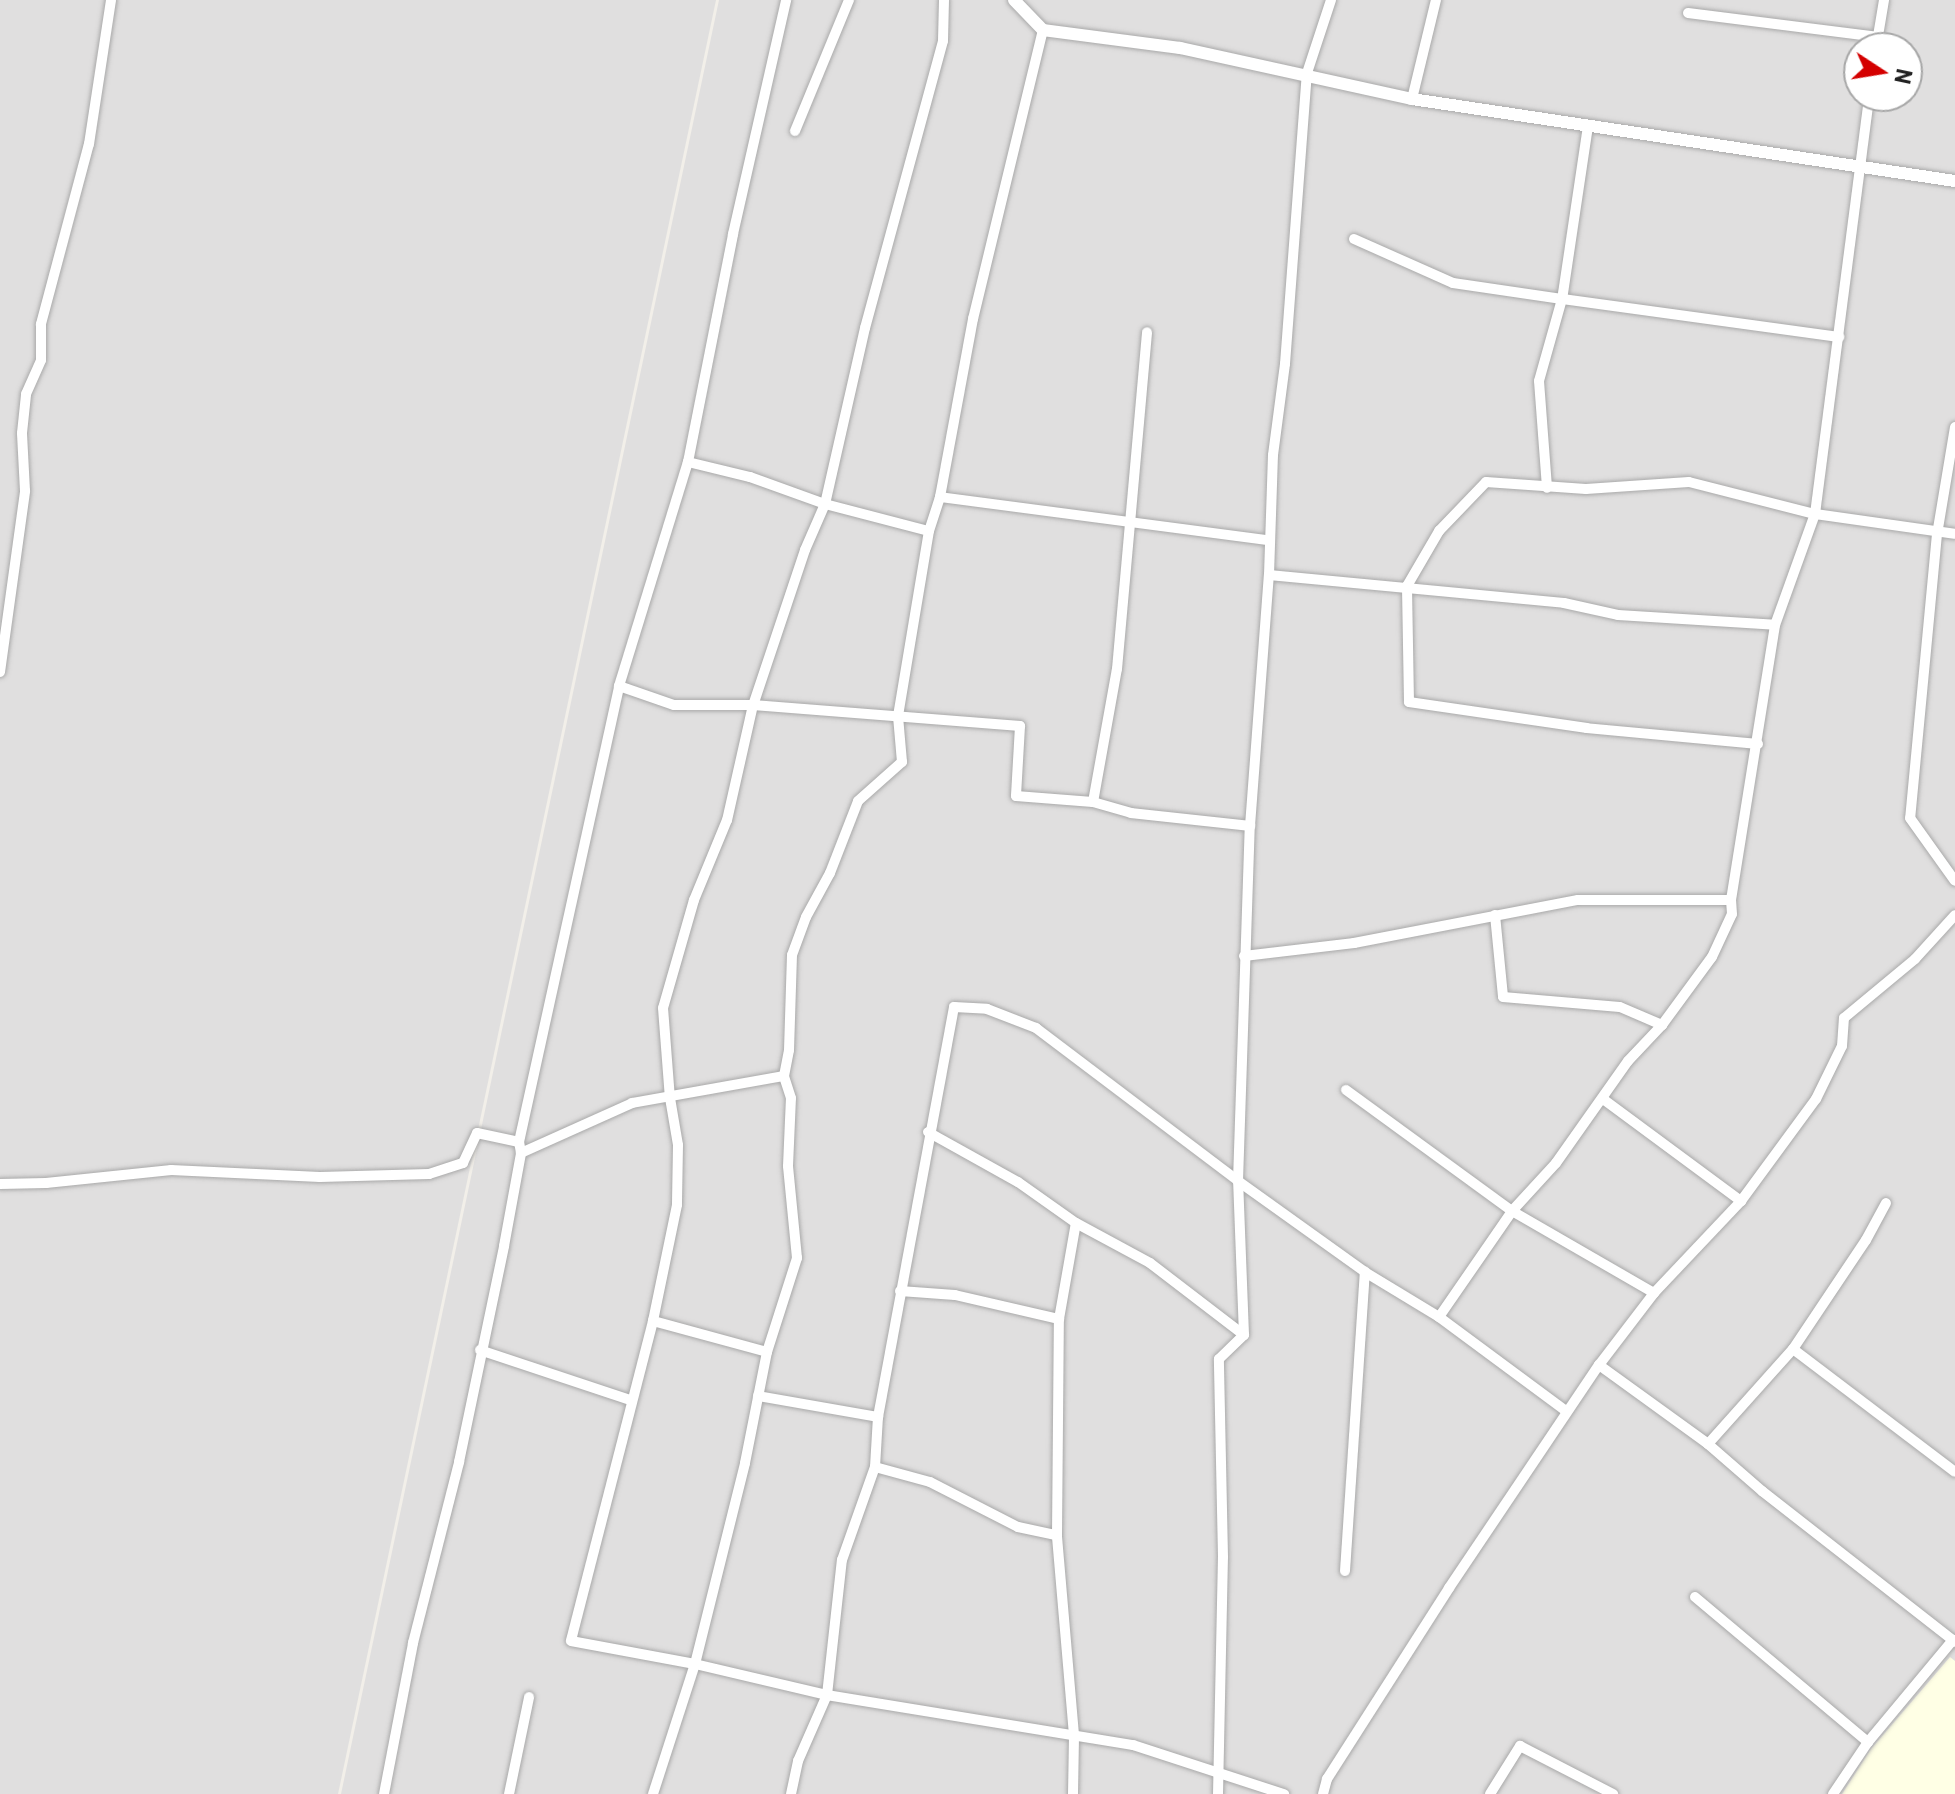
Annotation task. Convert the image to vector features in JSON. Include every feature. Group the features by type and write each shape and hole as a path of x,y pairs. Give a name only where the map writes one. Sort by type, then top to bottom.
{"street":[{"path":"0,672 25,491 22,433 26,394 41,360 41,324 89,144 111,0"},
{"path":"384,1794 413,1643 459,1462 520,1148 619,686 688,462 733,234 786,0"},
{"path":"795,131 849,0"},
{"path":"944,0 943,41 865,328 825,504 805,550 753,705 727,820 694,900 663,1008 670,1098 678,1145 677,1205 653,1321 630,1400 571,1641 695,1664 827,1695 1133,1745 1218,1770 1284,1794"},
{"path":"1014,0 1043,30 1180,48 1307,73 1412,99 1955,181"},
{"path":"1218,1794 1223,1557 1219,1359 1244,1335 1238,1181 1244,956 1250,826 1269,575 1268,540 1307,73 1331,0"},
{"path":"1412,99 1436,0"},
{"path":"1879,32 1884,0"},
{"path":"1688,13 1843,37"},
{"path":"653,1794 695,1664 767,1352 797,1258 788,1166 791,1098 784,1076 789,1050 792,955 806,917 830,873 858,801 902,762 898,716 929,531 940,497 973,319 1043,30"},
{"path":"1439,1317 1512,1211 1556,1163 1628,1061 1662,1025 1712,957 1732,914 1731,900 1775,625 1815,514 1866,112"},
{"path":"1547,488 1539,381 1562,299 1588,126"},
{"path":"1354,239 1453,283 1839,337"},
{"path":"1093,802 1117,669 1147,332"},
{"path":"1955,427 1937,534 1910,818 1955,881"},
{"path":"688,462 750,477 825,504 929,531"},
{"path":"1758,744 1587,728 1409,702 1407,586 1439,531 1486,482 1547,488 1689,482 1815,514 1937,534 1955,534"},
{"path":"940,497 1129,519 1268,540"},
{"path":"1269,575 1564,603 1618,615 1775,625"},
{"path":"619,686 674,705 753,705 1020,726 1016,796 1093,802 1131,813 1250,826"},
{"path":"1244,956 1354,943 1578,900 1731,900"},
{"path":"1495,915 1503,997 1620,1007 1662,1025"},
{"path":"1323,1794 1327,1779 1566,1411 1654,1293 1741,1201 1816,1099 1842,1046 1844,1018 1915,959 1955,915"},
{"path":"791,1794 798,1761 827,1695 842,1560 875,1467 878,1417 928,1132 954,1007 987,1009 1036,1028 1238,1181 1365,1272 1439,1317 1566,1411"},
{"path":"0,1184 46,1183 171,1170 320,1177 429,1174 463,1163 477,1133 520,1148 632,1103 784,1076"},
{"path":"1346,1090 1512,1211 1654,1293"},
{"path":"1603,1099 1741,1201"},
{"path":"928,1132 1018,1182 1076,1223 1150,1263 1244,1335"},
{"path":"1708,1444 1793,1349 1866,1240 1886,1203"},
{"path":"1073,1794 1074,1735 1057,1535 1059,1319 1076,1223"},
{"path":"1345,1571 1365,1272"},
{"path":"900,1291 955,1295 1059,1319"},
{"path":"653,1321 767,1352"},
{"path":"1793,1349 1953,1466"},
{"path":"480,1350 630,1400"},
{"path":"1599,1365 1708,1444 1762,1491 1954,1641 1868,1742 1833,1794"},
{"path":"758,1396 878,1417"},
{"path":"875,1467 930,1482 1018,1527 1057,1535"},
{"path":"1695,1597 1868,1742"},
{"path":"509,1794 529,1697"},
{"path":"1490,1794 1520,1746 1613,1794"}],"shaded area":[{"path":"0,0 716,0 338,1794 0,1794"},
{"path":"719,0 1955,0 1955,1794 341,1794"},
{"path":"1950,1657 1955,1661 1955,1794 1842,1794 1871,1749"}]}
